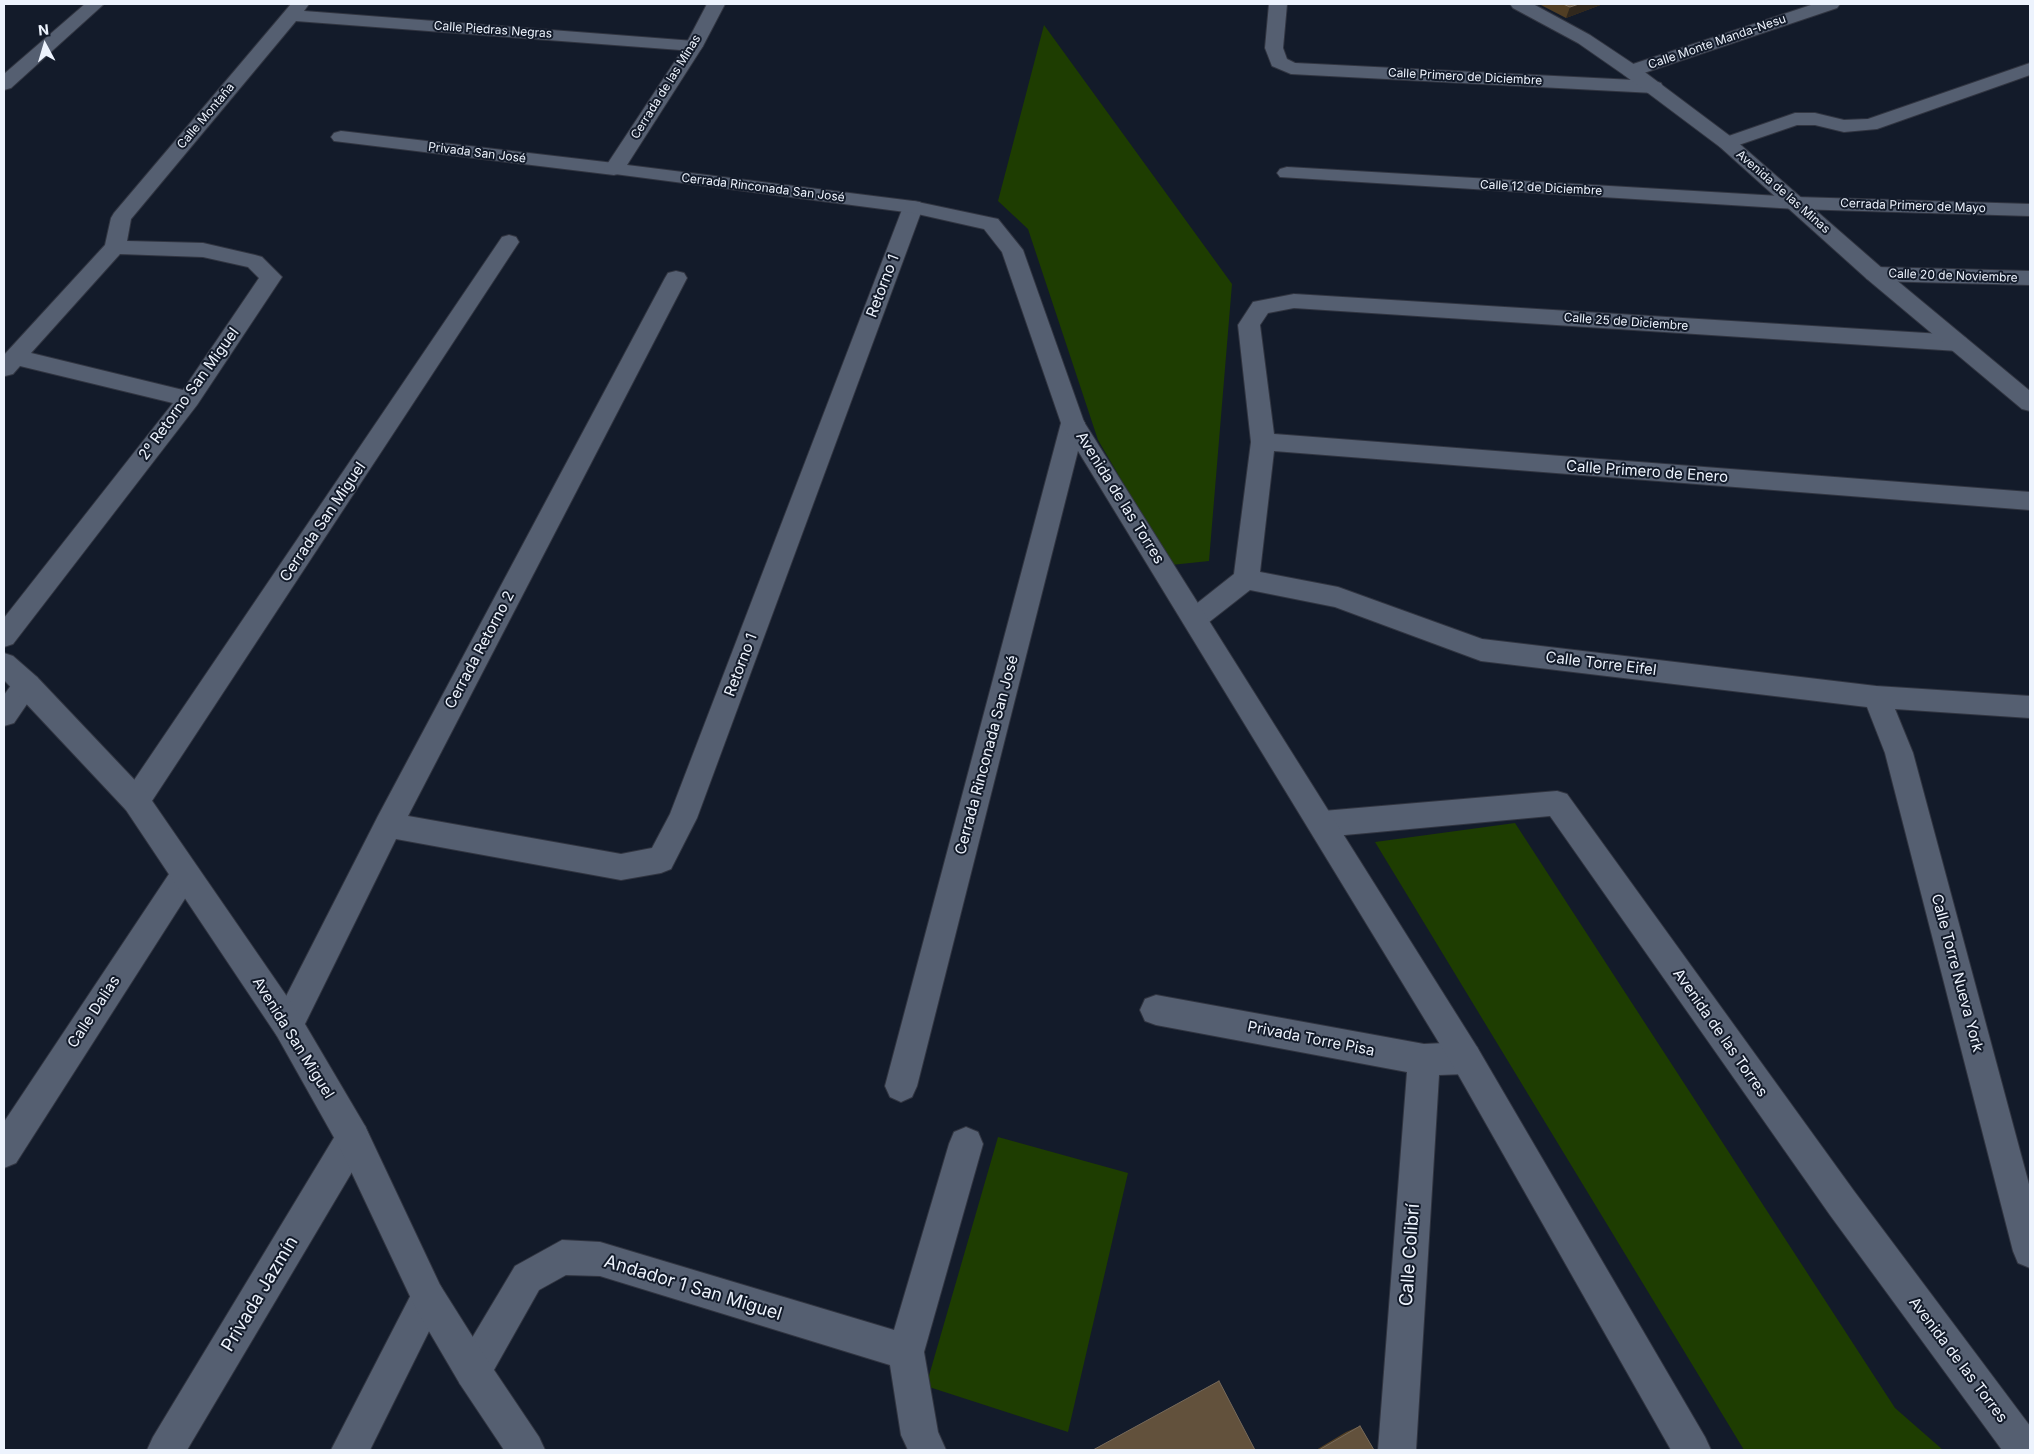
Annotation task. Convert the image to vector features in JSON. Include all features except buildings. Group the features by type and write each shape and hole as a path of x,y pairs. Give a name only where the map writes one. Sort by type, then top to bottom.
{"street":[{"path":"4,84 95,4"},
{"name":"Cerrada de las Minas","path":"614,169 694,46 716,4"},
{"name":"Calle Primero de Diciembre","path":"1278,4 1274,48 1279,62 1291,68 1654,88"},
{"name":"Avenida de las Minas","path":"1518,4 1535,11 1584,39 1631,71 1727,143 1875,274 2030,403"},
{"name":"Calle Monte Manda-Nesu","path":"1631,71 1830,4"},
{"name":"Calle Piedras Negras","path":"296,9 694,46"},
{"name":"Calle Montaña","path":"115,247 121,218 296,9"},
{"path":"1727,143 1795,119 1815,119 1844,126 1870,125 2030,69"},
{"name":"Privada San José","path":"341,137 614,169"},
{"name":"Cerrada Rinconada San José","path":"614,169 913,207"},
{"name":"Calle 12 de Diciembre","path":"1287,173 1796,203"},
{"name":"Cerrada Primero de Mayo","path":"1796,203 2030,210"},
{"name":"Avenida de las Torres","path":"913,207 992,224 1012,250 1073,423 1323,824 1466,1058 1692,1450"},
{"name":"Retorno 1","path":"388,825 621,867 661,860 683,818 913,207"},
{"name":"Cerrada San Miguel","path":"136,802 509,242"},
{"path":"9,363 115,247"},
{"name":"2º Retorno San Miguel","path":"4,637 188,399 271,277 255,262 203,250 115,247"},
{"name":"Calle 20 de Noviembre","path":"1875,274 2030,278"},
{"name":"Cerrada Retorno 2","path":"288,1025 388,825 676,278"},
{"name":"Calle 25 de Diciembre","path":"1246,579 1263,442 1249,325 1261,307 1294,301 1958,343"},
{"path":"9,363 188,399"},
{"name":"Cerrada Rinconada San José","path":"901,1086 1073,423"},
{"name":"Calle Primero de Enero","path":"1263,442 2030,501"},
{"path":"1195,618 1246,579"},
{"name":"Calle Torre Eifel","path":"1246,579 1338,597 1482,650 1876,697 2030,707"},
{"name":"Avenida San Miguel","path":"4,664 27,685 136,802 288,1025 353,1138 428,1297 473,1371 526,1450"},
{"path":"4,715 27,685"},
{"name":"Calle Torre Nueva York","path":"1876,697 1899,753 2030,1251"},
{"name":"Avenida de las Torres","path":"1323,824 1557,803 1842,1203 2025,1450"},
{"name":"Calle Dalias","path":"4,1151 185,874"},
{"name":"Privada Torre Pisa","path":"1156,1010 1424,1060 1466,1058"},
{"name":"Calle Colibrí","path":"1397,1450 1424,1060"},
{"name":"Privada Jazmín","path":"166,1450 353,1138"},
{"path":"927,1450 920,1435 906,1352 966,1144"},
{"name":"Andador 1 San Miguel","path":"473,1371 527,1278 562,1257 600,1259 906,1352"},
{"path":"350,1450 428,1297"}],"green space":[{"path":"1044,25 1232,284 1209,561 1171,565 1098,440 1028,229 998,201"},
{"path":"1515,823 1895,1408 1943,1450 1744,1450 1375,842"},
{"path":"998,1137 1128,1173 1068,1432 926,1386"}]}
